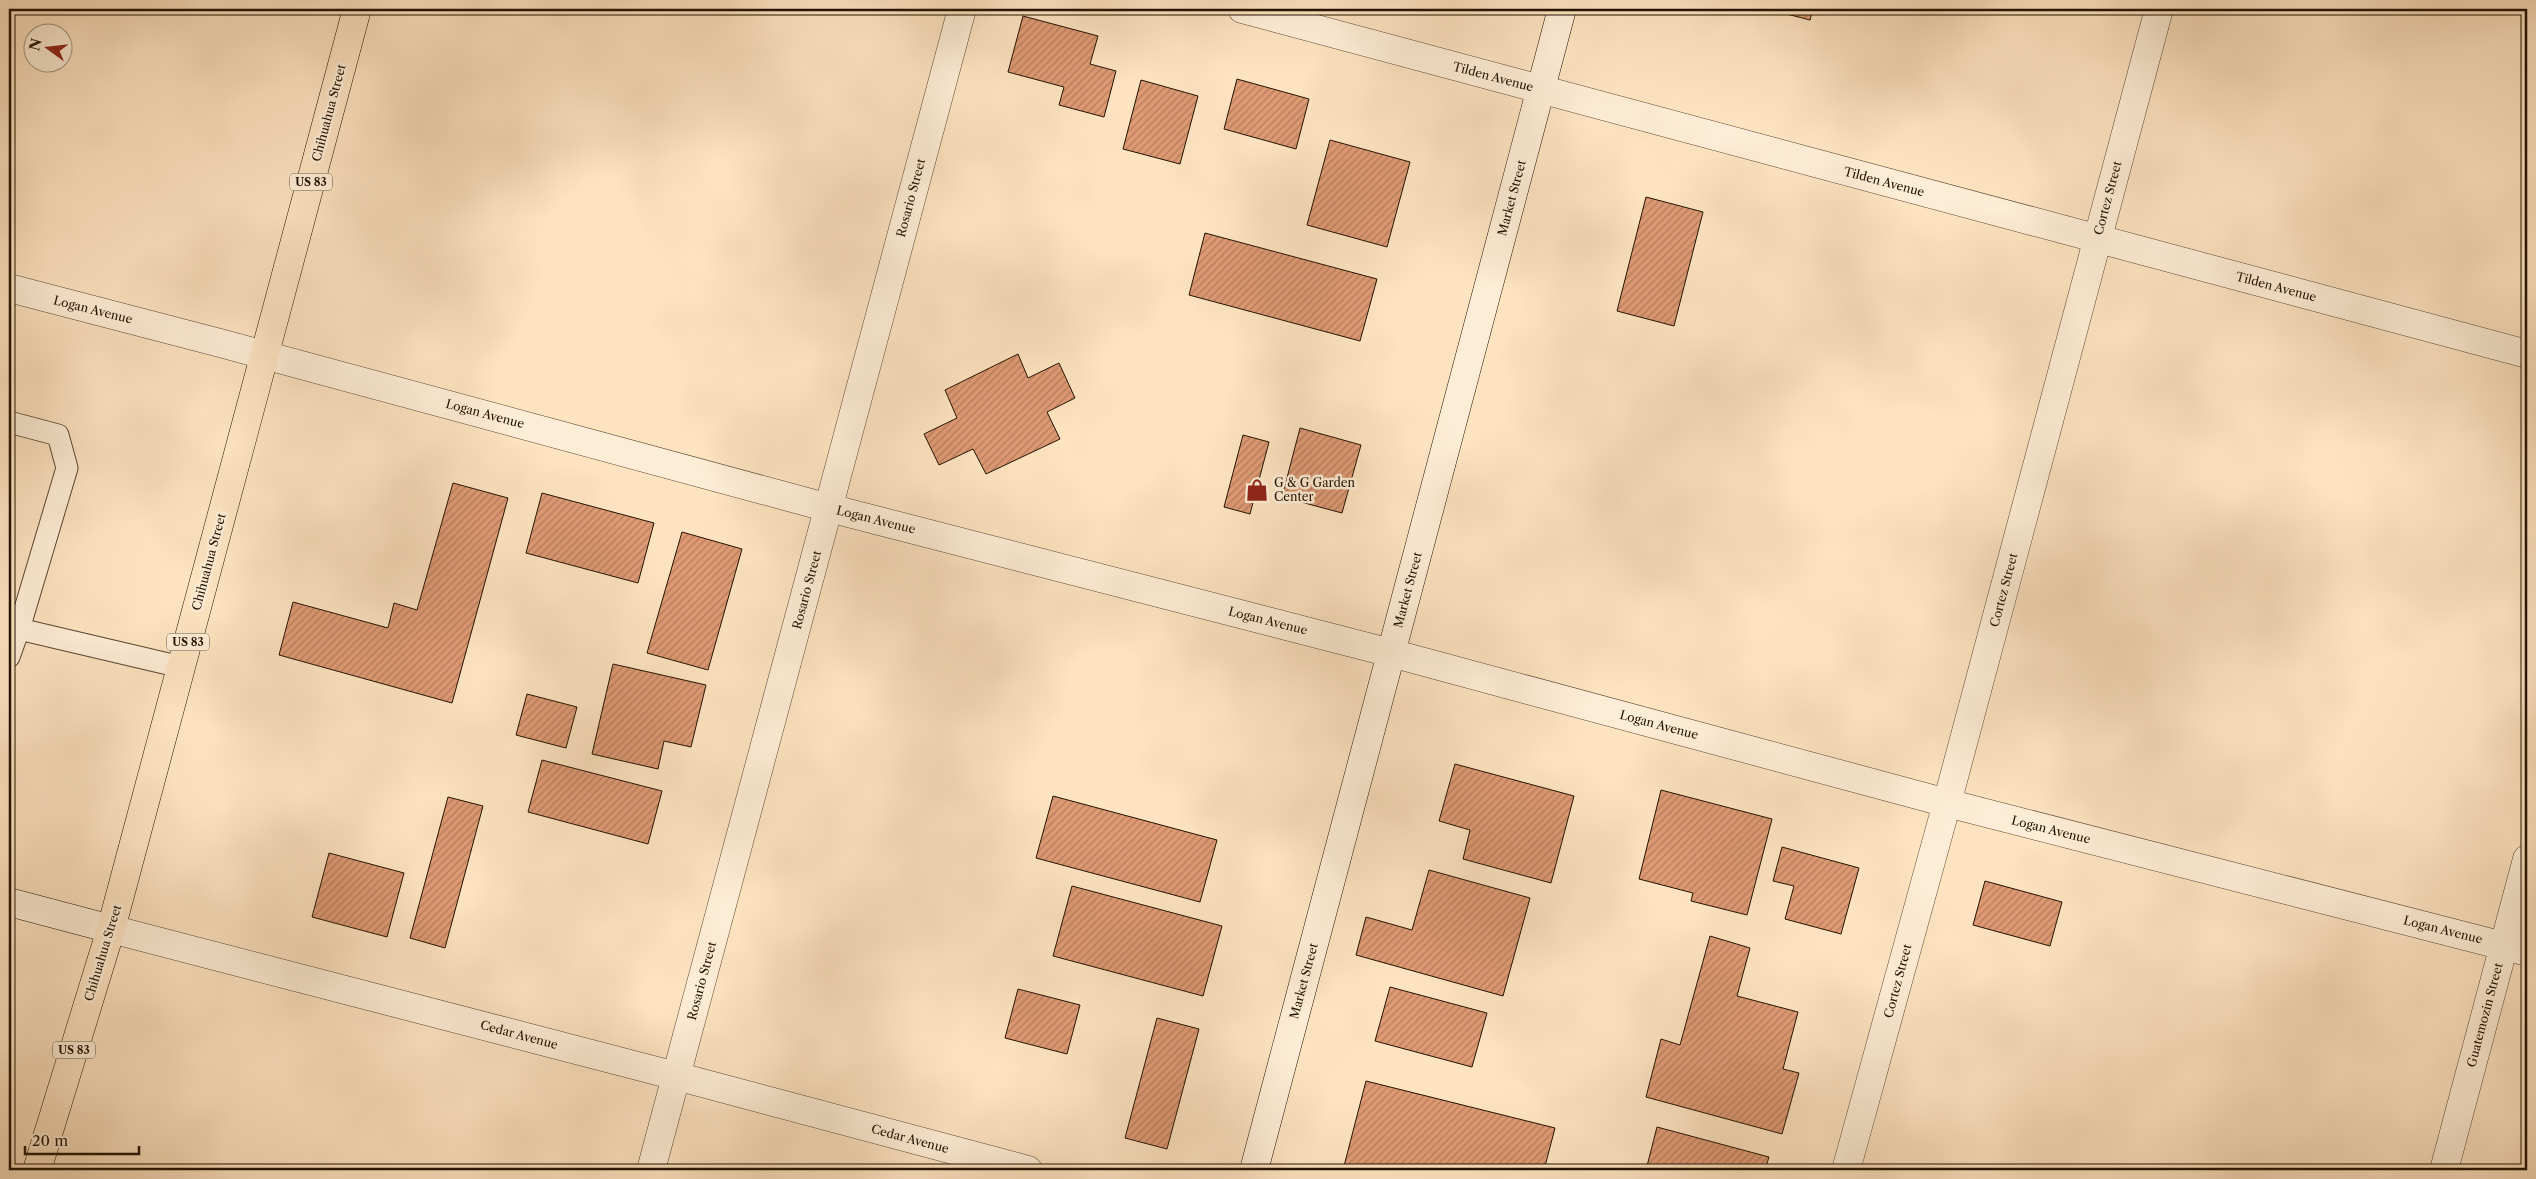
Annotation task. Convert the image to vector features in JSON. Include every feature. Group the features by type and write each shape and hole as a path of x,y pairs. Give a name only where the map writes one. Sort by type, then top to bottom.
{"main road":[{"name":"Chihuahua Street","path":"37,1170 111,929 357,9"}],"street":[{"name":"Rosario Street","path":"651,1170 962,9"},
{"name":"Tilden Avenue","path":"1242,9 2527,354"},
{"name":"Market Street","path":"1254,1170 1562,9"},
{"name":"Cortez Street","path":"1846,1170 1947,803 2159,9"},
{"name":"Logan Avenue","path":"9,288 265,355 829,508 1391,653 1947,803 2516,949"},
{"name":"Guatemozin Street","path":"2444,1170 2516,949 2527,859"},
{"name":"Cedar Avenue","path":"9,902 1028,1170"}],"lane":[{"path":"9,422 58,435 67,468 9,657"},
{"path":"19,629 181,667"}],"building":[{"path":"1767,9 1813,9 1810,20"},
{"path":"1023,16 1098,36 1090,64 1116,71 1104,117 1059,105 1064,87 1008,72"},
{"path":"1237,79 1309,99 1296,149 1224,129"},
{"path":"1141,80 1198,96 1180,164 1123,149"},
{"path":"1330,140 1410,162 1387,247 1307,225"},
{"path":"1646,197 1703,212 1674,326 1617,311"},
{"path":"1205,233 1377,279 1360,341 1189,295"},
{"path":"1018,354 1028,378 1059,363 1075,398 1047,412 1060,439 986,474 973,449 939,465 924,434 957,418 945,390"},
{"path":"1300,428 1361,445 1342,513 1282,497"},
{"path":"1243,435 1269,442 1250,514 1224,507"},
{"path":"453,483 508,498 452,703 279,655 293,602 388,628 394,603 417,610"},
{"path":"542,493 654,523 638,583 526,553"},
{"path":"682,532 742,549 708,670 647,653"},
{"path":"613,664 706,685 691,747 664,741 658,769 592,754"},
{"path":"527,694 577,707 566,748 516,735"},
{"path":"542,760 662,791 648,844 528,812"},
{"path":"1455,764 1574,796 1551,883 1463,859 1470,830 1439,821"},
{"path":"1661,790 1772,819 1747,915 1691,901 1693,893 1639,879"},
{"path":"1053,796 1217,840 1200,902 1036,858"},
{"path":"448,797 483,806 445,948 410,938"},
{"path":"1782,847 1859,868 1841,934 1785,919 1794,886 1773,881"},
{"path":"329,853 404,873 387,937 312,917"},
{"path":"1429,870 1530,898 1503,996 1356,955 1366,917 1412,930"},
{"path":"1985,881 2062,902 2050,946 1973,925"},
{"path":"1072,886 1222,926 1203,996 1053,956"},
{"path":"1710,936 1750,948 1737,996 1798,1012 1783,1069 1799,1073 1782,1134 1646,1097 1661,1039 1680,1045"},
{"path":"1390,987 1487,1013 1472,1067 1375,1041"},
{"path":"1018,989 1080,1005 1067,1054 1005,1038"},
{"path":"1157,1018 1199,1029 1167,1149 1125,1138"},
{"path":"1366,1081 1555,1128 1544,1170 1343,1170"},
{"path":"1657,1127 1769,1157 1765,1170 1646,1170"}],"place":[{"name":"G & G Garden Center","path":"1257,490"}]}
